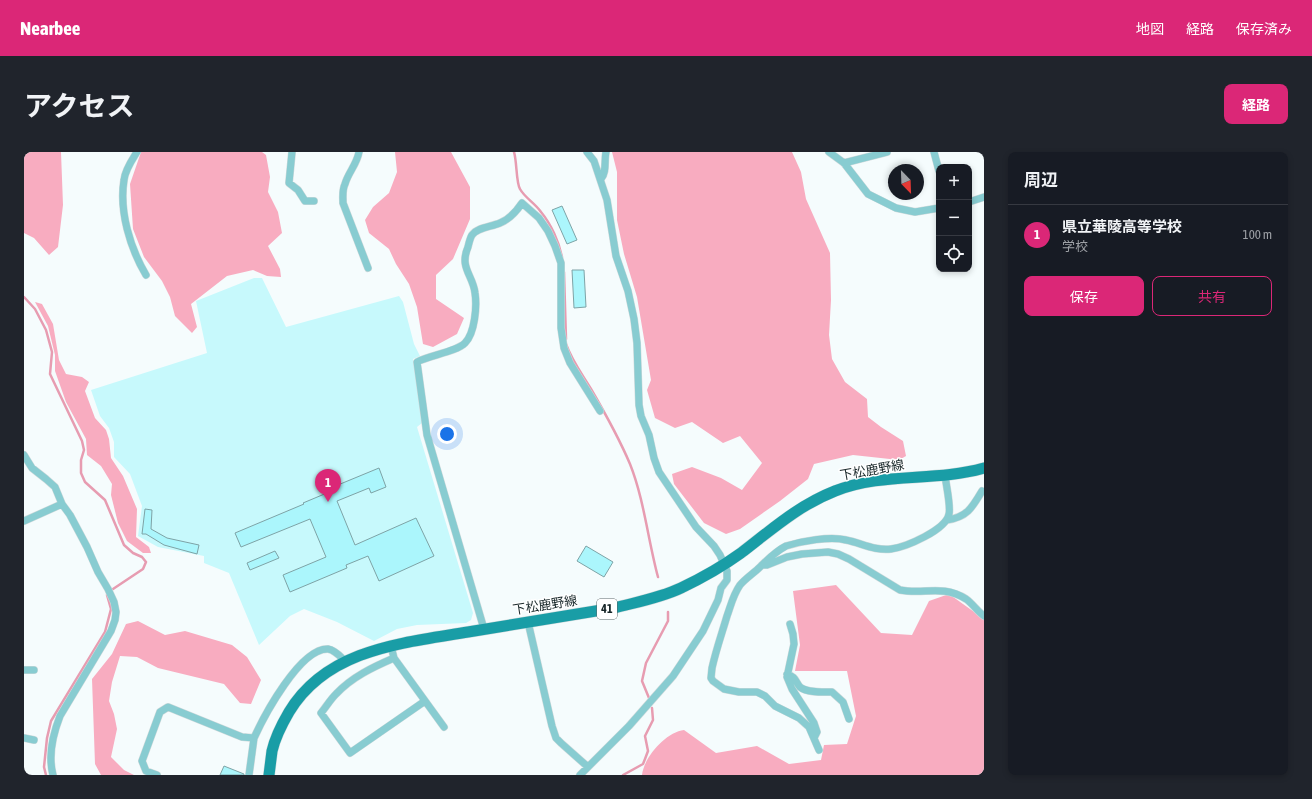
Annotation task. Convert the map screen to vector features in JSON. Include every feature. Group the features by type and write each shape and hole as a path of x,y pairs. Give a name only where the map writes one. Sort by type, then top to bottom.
{"main road":[{"name":"下松鹿野線","path":"269,775 273,750 283,723 297,699 318,679 346,661 391,646 614,608 647,600 681,588 724,564 741,553 779,523 808,504 835,491 862,483 945,475 984,468"}],"street":[{"path":"137,152 124,178 123,207 131,245 138,262 146,275"},
{"path":"292,152 289,183 298,190 305,201 314,201"},
{"path":"359,152 358,157 344,184 343,192 348,218 368,268"},
{"path":"580,775 629,726 673,676 703,631 718,600 721,588 727,580 727,571 714,546 696,527 659,472 654,458 639,405 637,343 628,291 616,256 607,200 601,179 594,160 588,152"},
{"path":"601,179 604,176 604,160 606,152"},
{"path":"829,152 844,163 868,194 896,208 915,212 936,208"},
{"path":"844,163 886,152"},
{"path":"934,152 937,164"},
{"path":"972,201 984,197"},
{"path":"484,629 427,435 417,362 424,358 457,348 466,343 472,331 476,306 475,292 465,262 465,254 469,242 478,230 510,218 522,203 539,218 548,231 555,246 561,263 561,328 564,348 570,363 600,411"},
{"path":"25,459 32,468 55,487 62,504 70,515 108,589 114,602 116,612 116,620 111,631 60,716 52,745 52,764 54,775"},
{"path":"819,750 809,728 799,718 775,706 765,696 758,692 739,692 724,689 711,678 716,648 731,601 740,586 774,553 786,546 805,541 846,539 879,549 891,549 927,535 940,527 947,520 949,513 945,475"},
{"path":"947,520 956,519 968,513 982,491"},
{"path":"24,520 62,504"},
{"path":"762,565 767,566 787,557 802,554 828,552 838,554 900,590 908,592 940,590 951,592 966,599 984,616"},
{"path":"727,580 740,586"},
{"path":"528,622 556,738 588,767"},
{"path":"790,624 794,644 787,677 792,689 814,723 817,732 814,738"},
{"path":"391,646 394,658 444,727"},
{"path":"249,775 254,738 272,704 287,681 307,658 318,651 329,649 346,661"},
{"path":"394,658 373,667 352,680 336,694 321,713 350,753 425,701"},
{"path":"24,670 34,670"},
{"path":"787,674 793,676 801,688 820,692 832,692 843,702 849,719"},
{"path":"157,775 146,771 142,760 160,712 168,707 242,737 254,738"},
{"path":"24,738 34,740"}],"shaded area":[{"path":"24,152 61,152 63,205 58,247 49,255 34,238 24,233"},
{"path":"141,152 262,152 266,155 270,177 268,192 278,212 282,233 268,246 280,269 281,277 267,276 253,270 227,276 191,304 197,327 192,333 175,316 170,297 162,281 144,257 133,229 130,184"},
{"path":"395,152 451,152 470,187 470,219 453,259 436,275 436,299 464,318 457,334 433,347 423,344 417,307 409,284 396,264 389,249 369,233 365,220 373,207 389,193 397,172"},
{"path":"612,152 792,152 801,172 806,199 830,253 831,300 829,335 832,359 845,382 867,399 868,417 903,441 906,456 899,460 853,455 814,464 808,479 740,529 726,534 704,523 674,484 672,474 692,467 721,478 742,490 762,463 740,436 723,443 692,422 675,428 655,418 647,390 651,380 637,297 624,254 617,220 617,172"},
{"path":"254,278 262,278 286,327 399,296 403,302 414,344 420,356 413,359 422,423 417,427 473,613 471,620 466,623 417,625 397,629 374,641 337,622 304,609 290,616 259,645 229,573 204,563 204,556 158,547 138,536 142,506 130,474 114,457 114,442 109,428 100,416 91,390 207,353 196,301"},
{"path":"35,302 42,304 53,324 59,360 66,374 82,377 89,382 85,391 95,418 106,430 109,439 111,458 123,476 137,509 136,537 149,547 151,553 143,553 127,541 118,523 111,495 112,484 101,466 87,455 86,439 66,402 55,371 55,355 48,326"},
{"path":"836,585 881,633 912,635 929,601 949,594 984,619 984,775 642,775 651,753 657,746 670,735 684,730 716,753 757,746 789,764 821,760 824,745 847,744 856,716 847,671 795,671 800,645 793,591"},
{"path":"138,621 165,635 185,631 232,645 247,657 261,680 251,704 240,703 224,684 158,668 137,657 120,656 112,682 109,701 114,714 117,729 111,757 124,770 134,775 101,775 95,764 92,679 112,654 126,624"}],"building":[{"path":"562,206 577,240 567,244 552,210"},
{"path":"572,270 584,270 586,307 574,308"},
{"path":"379,468 386,487 371,493 369,488 337,501 355,545 416,518 434,556 379,581 368,556 346,565 347,568 290,592 283,575 326,557 310,519 241,547 235,533 304,504 303,503 334,490 333,487"},
{"path":"145,509 152,510 151,529 167,538 199,545 197,554 164,545 146,534 142,534"},
{"path":"586,546 613,562 604,577 577,561"},
{"path":"275,551 279,558 250,570 247,563"},
{"path":"224,766 244,774 244,775 220,775"}],"waterway":[{"path":"514,152 520,189 539,209 548,222 557,239 562,257"},
{"path":"564,272 566,339"},
{"path":"24,297 35,309 46,330 52,352 50,374 82,441 84,450 81,460 81,473 85,482 105,500 124,545 133,553 142,557 146,562 143,569 113,589"},
{"path":"566,344 574,362 612,426 630,464 639,491 658,577"},
{"path":"46,775 44,767 47,738 51,721 105,632 111,609 107,595"},
{"path":"649,698 642,681 646,663 668,621 668,612"},
{"path":"623,775 643,764 648,751 645,736 653,720 652,708"}],"place":[{"name":"県立華陵高等学校","path":"328,502"}]}
